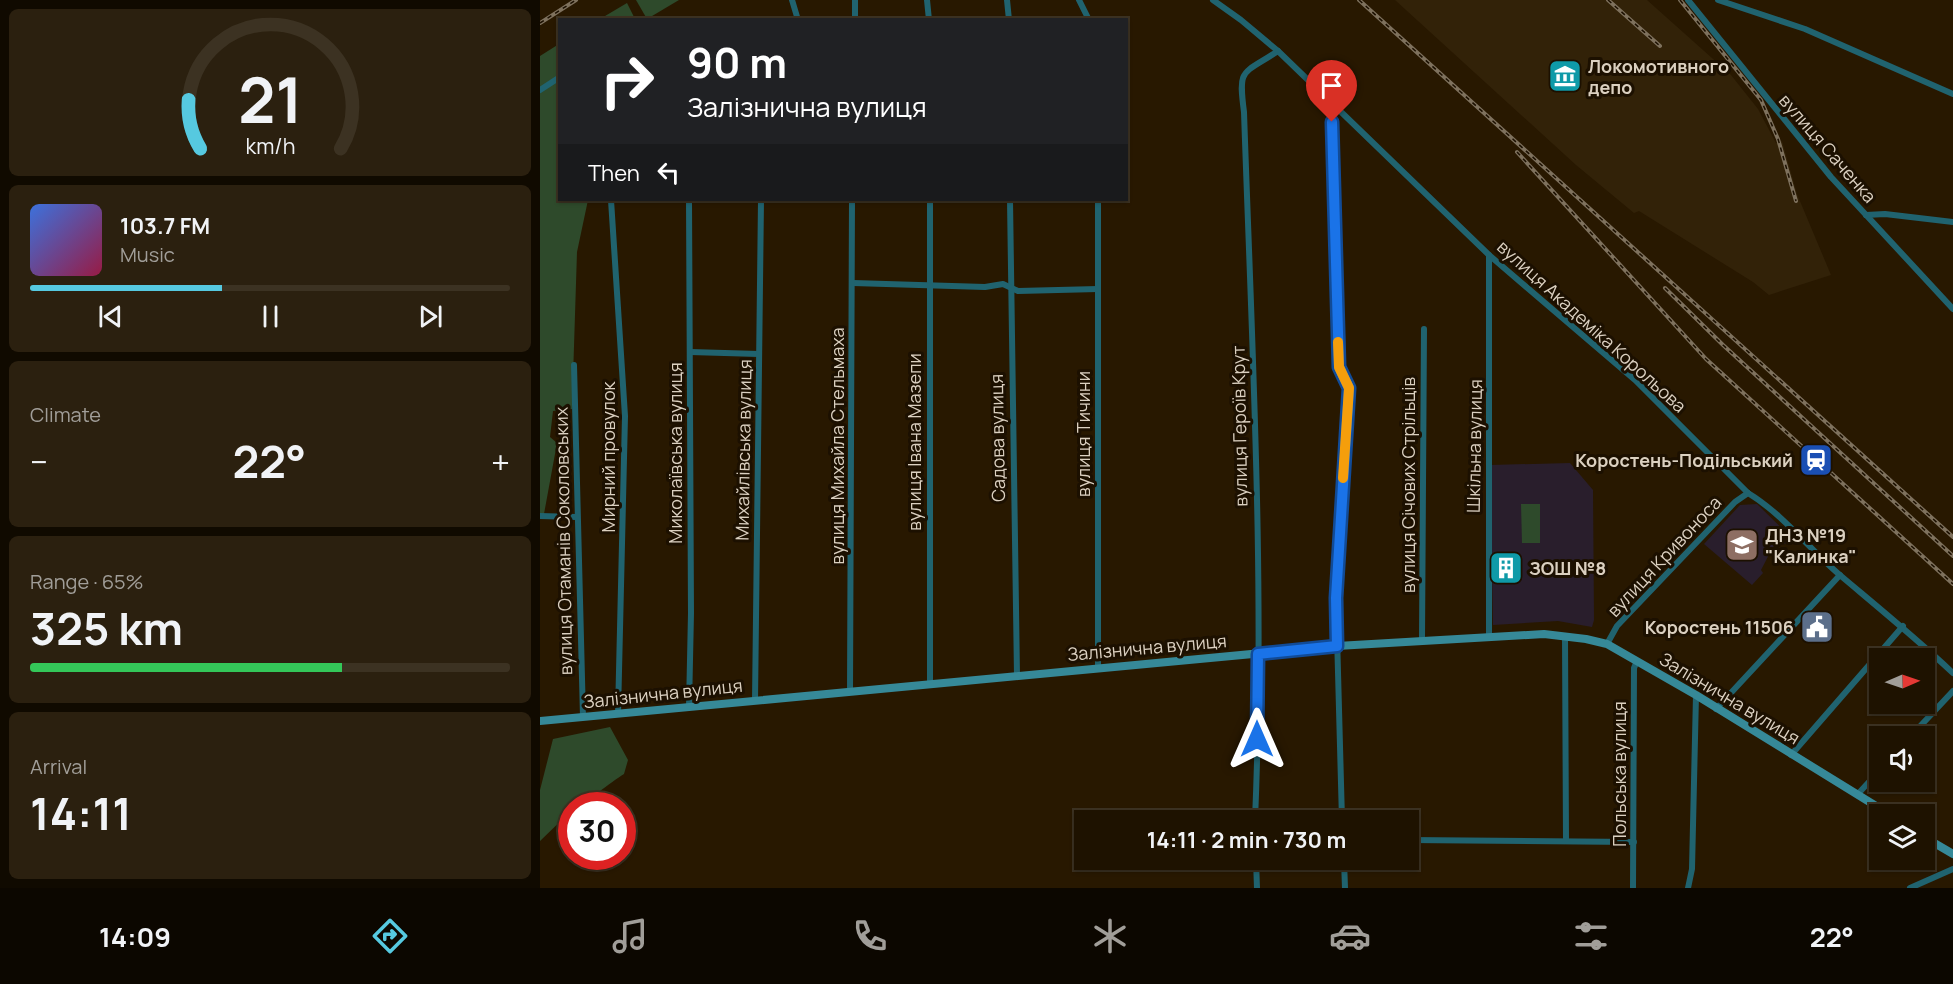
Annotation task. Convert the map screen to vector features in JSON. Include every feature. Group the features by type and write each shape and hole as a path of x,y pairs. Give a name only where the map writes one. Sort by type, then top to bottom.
{"street":[{"path":"792,0 797,18"},
{"path":"855,0 855,18"},
{"path":"927,0 929,18"},
{"path":"1007,0 1009,18"},
{"path":"1079,0 1088,18"},
{"name":"вулиця Академіка Корольова","path":"1213,0 1278,51 1489,255 1635,380 1748,493 1769,506 1840,575 1903,626 1953,673"},
{"name":"вулиця Саченка","path":"1688,0 1789,127 1953,309"},
{"path":"1718,0 1806,29 1953,94"},
{"name":"вулиця Героїв Крут","path":"1255,810 1258,654 1245,124 1239,87 1241,78 1246,72 1278,51"},
{"path":"540,90 558,78"},
{"path":"1335,106 1332,145 1339,367 1349,388 1336,598 1342,810"},
{"name":"Мирний провулок","path":"611,201 625,416 618,714"},
{"name":"Миколаївська вулиця","path":"689,201 689,707"},
{"name":"Михайлівська вулиця","path":"754,700 761,201"},
{"name":"вулиця Михайла Стельмаха","path":"849,692 852,201"},
{"name":"вулиця Івана Мазепи","path":"930,201 930,684"},
{"name":"Садова вулиця","path":"1010,201 1017,676"},
{"name":"вулиця Тичини","path":"1098,201 1098,668"},
{"path":"1866,215 1885,214 1953,222"},
{"name":"Шкільна вулиця","path":"1489,255 1489,638"},
{"path":"853,283 1010,286 1018,291 1098,289"},
{"name":"вулиця Січових Стрільців","path":"1422,640 1424,329"},
{"path":"690,352 759,354"},
{"name":"вулиця Отаманів Соколовських","path":"574,364 576,517 583,717"},
{"name":"вулиця Кривоноса","path":"1607,644 1617,626 1735,502 1748,493"},
{"path":"540,516 576,517"},
{"path":"1715,709 1840,575"},
{"path":"1791,755 1903,626"},
{"name":"Залізнична вулиця","path":"540,721 1337,646 1544,634 1607,644 1696,695 1715,709 1872,804"},
{"path":"1565,637 1566,841"},
{"name":"Польська вулиця","path":"1633,888 1632,774 1634,668 1637,661"},
{"path":"1920,726 1953,691"},
{"path":"1688,888 1692,869 1696,695"},
{"path":"1857,795 1869,782"},
{"path":"1419,840 1634,842"},
{"path":"1935,843 1953,854"},
{"path":"1910,888 1953,869"},
{"path":"1256,870 1257,888"},
{"path":"1344,870 1345,888"}],"shaded area":[{"path":"1395,0 1647,0 1731,75 1758,109 1776,143 1782,141 1797,194 1831,275 1769,295 1753,282 1639,211 1634,213 1576,165"},
{"path":"1570,463 1593,490 1594,620 1592,627 1558,621 1493,625 1490,465"},
{"name":"ДНЗ №19 \"Калинка\"","path":"1757,504 1795,541 1773,547 1761,570 1763,573 1752,585 1704,544 1740,505"}],"green space":[{"path":"636,0 679,0 649,18 646,18"},
{"path":"627,3 634,18 602,18"},
{"path":"558,45 558,201 588,201 577,252 572,409 553,411 550,437 557,443 544,514 540,514 540,56"},
{"path":"1521,504 1540,504 1540,543 1522,543"},
{"path":"610,727 628,760 624,774 598,792 558,792 558,824 540,841 540,790 553,739"}],"railway":[{"path":"540,23 576,0"},
{"path":"1359,0 1953,537"},
{"path":"1608,0 1660,46"},
{"path":"1680,0 1761,100 1778,139 1796,201"},
{"path":"1517,152 1706,359 1953,584"},
{"path":"1665,288 1723,345 1953,556"}],"slow traffic":[{"path":"1338,342 1339,367 1349,388 1343,478"}],"place":[{"name":"Локомотивного депо","path":"1565,76"},
{"name":"Коростень-Подільський","path":"1816,460"},
{"name":"ДНЗ №19 \"Калинка\"","path":"1742,545"},
{"name":"ЗОШ №8","path":"1506,568"},
{"name":"Коростень 11506","path":"1817,627"}],"route":[{"path":"1257,739 1258,654 1337,646 1336,598 1349,388 1339,367 1332,122"}]}
